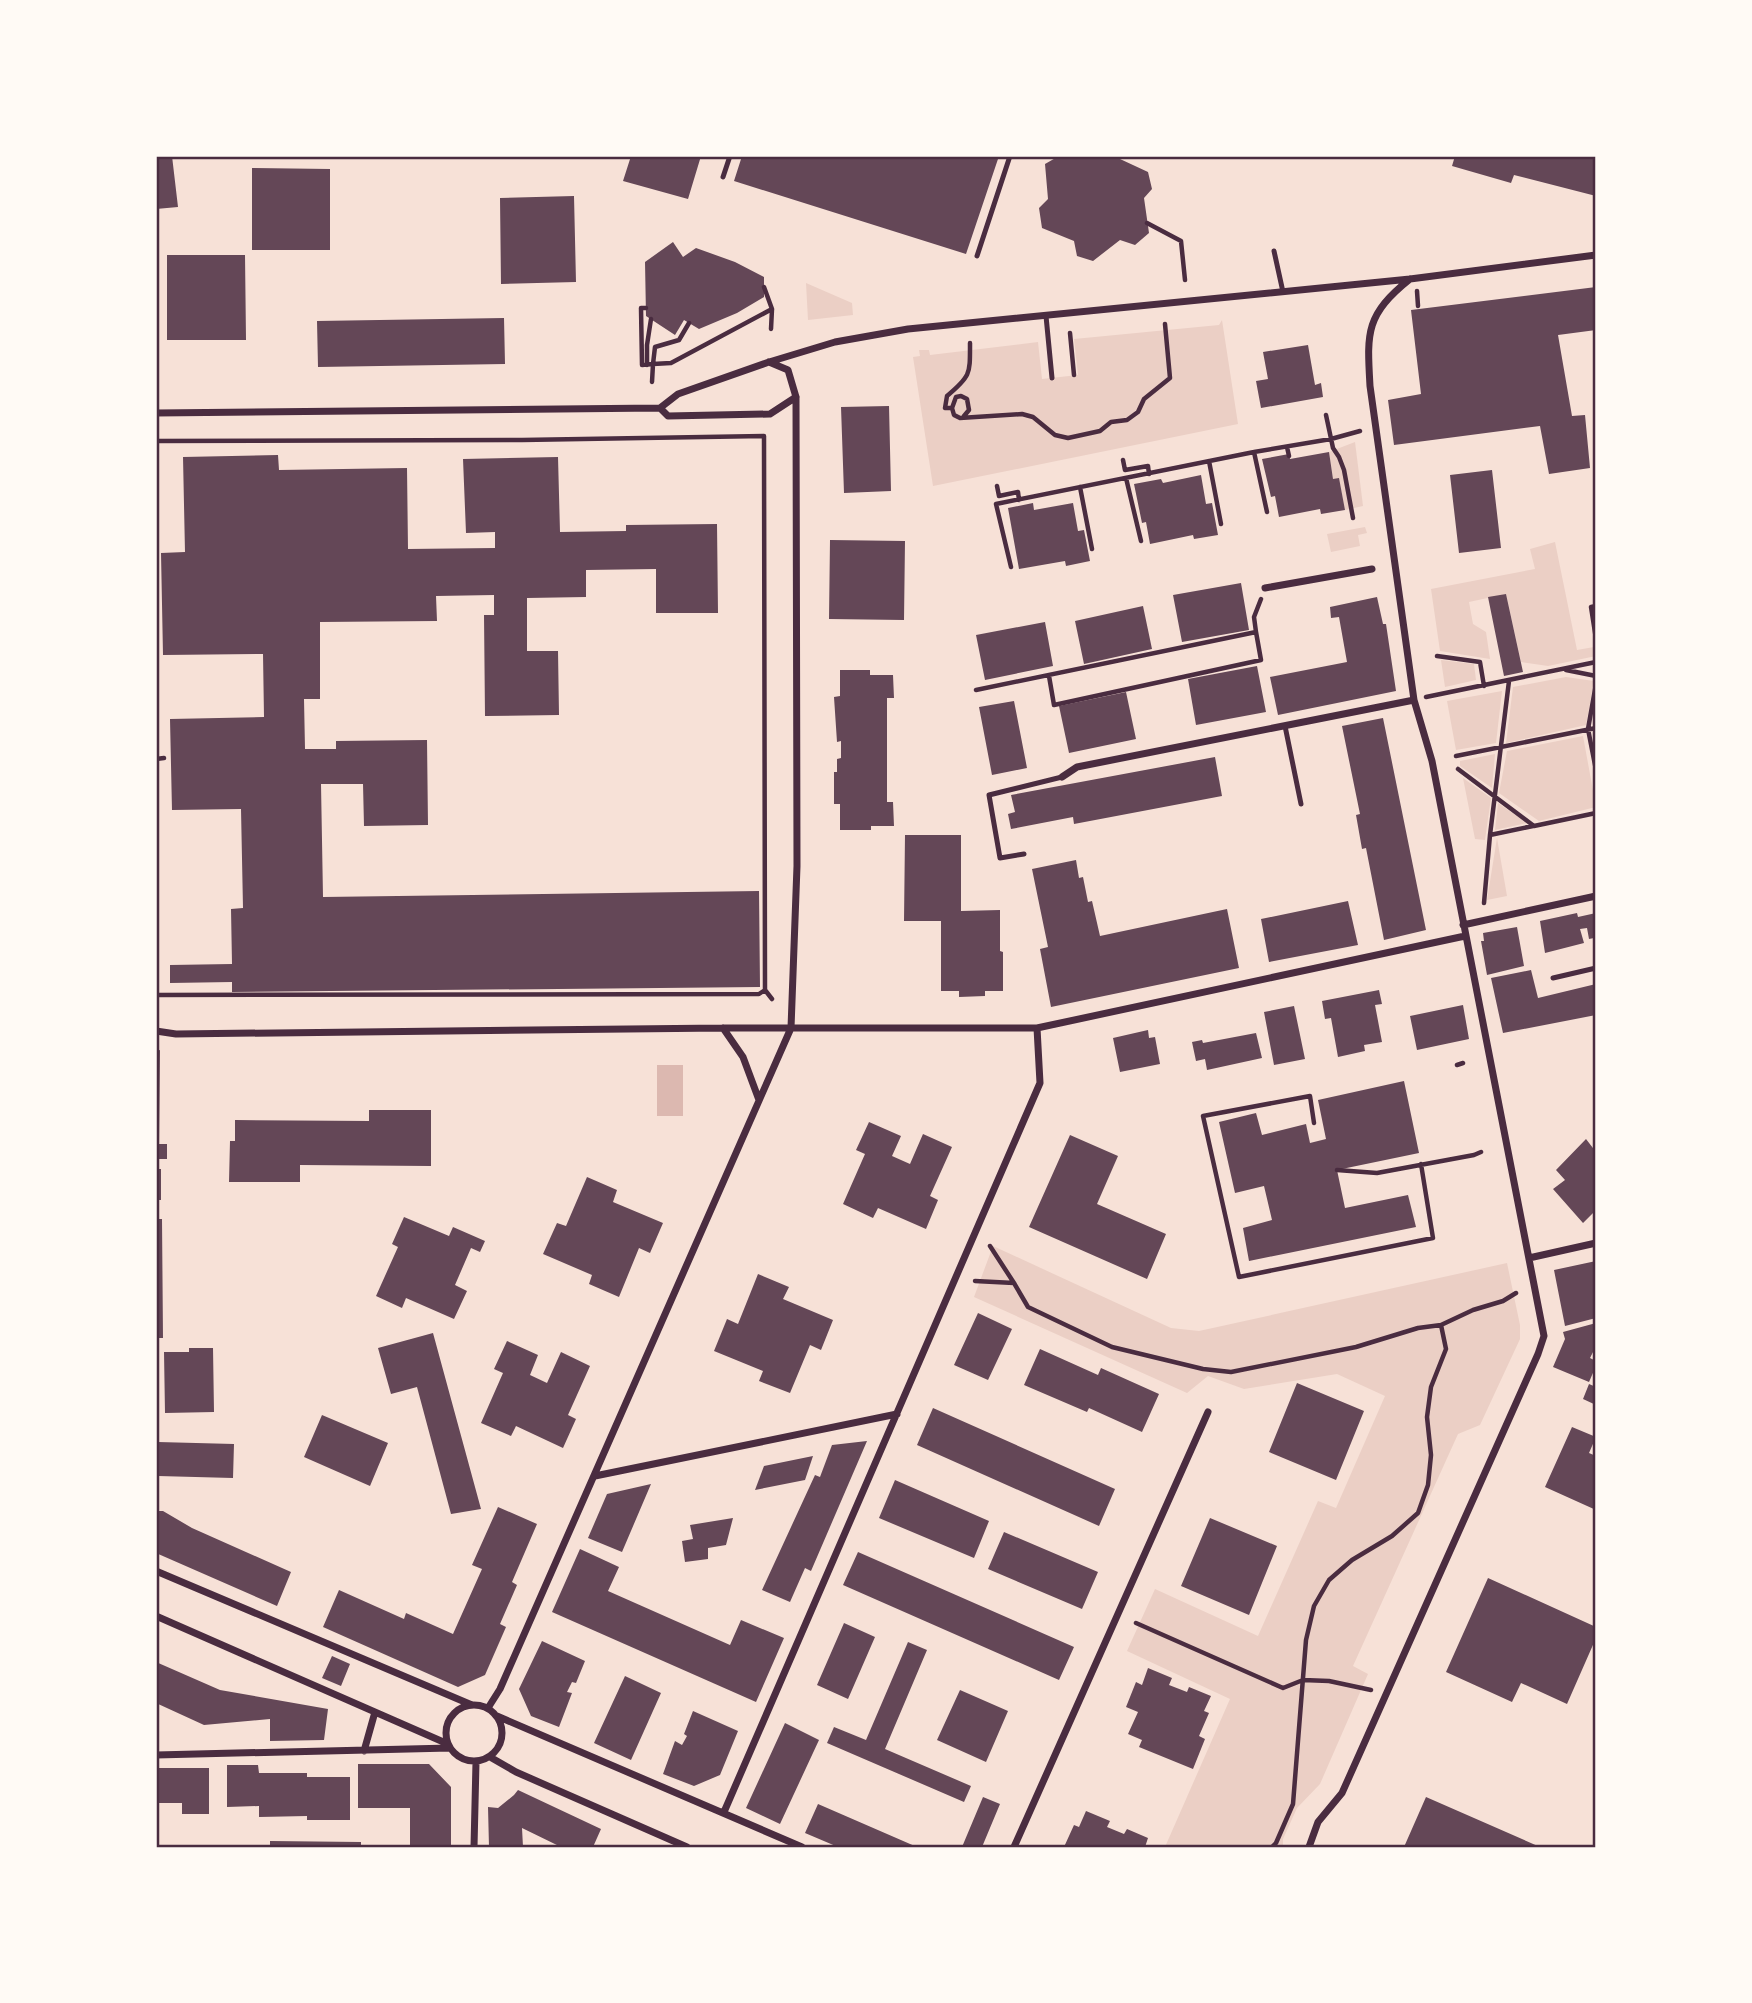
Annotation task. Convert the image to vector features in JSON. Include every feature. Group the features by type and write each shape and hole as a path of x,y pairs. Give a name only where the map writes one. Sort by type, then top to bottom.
{"street":[{"path":"156,413 660,408 678,394 769,362 835,341 908,329 1410,279 1596,255"},
{"path":"1308,1847 1318,1822 1342,1793 1544,1336 1432,761 1414,700 1370,386 1368,342 1371,327 1381,309 1410,279"},
{"path":"488,1708 500,1689 791,1028 797,866 796,397 788,370 769,362"},
{"path":"660,408 668,416 770,414 796,397"},
{"path":"1265,588 1372,569"},
{"path":"1062,777 1077,767 1414,700"},
{"path":"1463,925 1596,896"},
{"path":"156,1031 176,1034 723,1028 1037,1028 1465,936"},
{"path":"723,1028 743,1057 759,1100"},
{"path":"724,1812 1040,1083 1037,1028"},
{"path":"1530,1258 1596,1243"},
{"path":"1014,1847 1208,1412"},
{"path":"594,1476 897,1413"},
{"path":"156,1571 472,1705 488,1708 497,1716 802,1847"},
{"path":"156,1616 449,1746 461,1759 476,1762 490,1757 500,1746 503,1731 497,1716"},
{"path":"449,1746 446,1731 450,1718 460,1709 472,1705"},
{"path":"364,1751 375,1712"},
{"path":"156,1755 364,1751 449,1746"},
{"path":"490,1757 516,1772 687,1847"},
{"path":"474,1847 476,1762"}],"lane":[{"path":"723,177 730,156"},
{"path":"977,256 1010,156"},
{"path":"1274,251 1283,292"},
{"path":"1046,316 1052,378"},
{"path":"1285,726 1301,804"},
{"path":"1024,854 1000,858 989,795 1062,777"},
{"path":"1553,978 1596,968"}],"path":[{"path":"1147,223 1181,240 1185,280"},
{"path":"764,287 772,309 771,329"},
{"path":"1408,292 1417,287 1418,306"},
{"path":"646,308 641,308 642,365 671,363 772,309"},
{"path":"647,365 651,319"},
{"path":"652,382 655,347 679,341 689,323"},
{"path":"960,418 969,410 967,399 961,396 956,397 952,408 954,415 960,418 1022,414 1033,417 1055,435 1069,438 1100,431 1111,422 1127,420 1138,412 1144,399 1170,377 1165,324"},
{"path":"1070,333 1074,375"},
{"path":"952,408 944,408 944,403 947,396 960,388 969,372 970,343"},
{"path":"1326,415 1332,448 1344,470 1353,518"},
{"path":"1011,567 996,504 1331,439 1360,431"},
{"path":"156,441 522,442 764,436 765,990 772,999"},
{"path":"1287,447 1289,456"},
{"path":"1252,453 1267,512"},
{"path":"1123,460 1125,470 1148,466 1149,474"},
{"path":"1211,461 1222,524"},
{"path":"1160,472 1161,478"},
{"path":"1124,478 1141,541"},
{"path":"997,486 999,496 1018,492 1019,500"},
{"path":"1083,487 1092,549"},
{"path":"1033,507 1034,497"},
{"path":"1049,676 1054,705 1261,660 1254,617 1265,588"},
{"path":"1596,606 1591,607 1596,639"},
{"path":"976,691 1256,632"},
{"path":"1437,656 1480,662 1484,686"},
{"path":"1443,694 1596,662"},
{"path":"1561,669 1596,676"},
{"path":"1484,903 1509,681"},
{"path":"1596,684 1588,729 1596,770"},
{"path":"1456,756 1596,728"},
{"path":"156,759 164,758"},
{"path":"1458,769 1534,826"},
{"path":"1490,835 1596,813"},
{"path":"156,995 759,993 765,990"},
{"path":"1457,1065 1463,1063"},
{"path":"1314,1123 1310,1096 1203,1116 1239,1277 1433,1238 1421,1164"},
{"path":"1337,1170 1377,1173 1481,1152"},
{"path":"990,1246 1028,1307 1112,1347 1203,1369 1231,1372 1356,1347 1418,1328 1441,1325 1503,1301 1516,1293"},
{"path":"975,1281 1014,1283"},
{"path":"1272,1847 1293,1804 1306,1640 1314,1606 1329,1580 1352,1560 1392,1536 1418,1513 1428,1485 1431,1455 1427,1418 1431,1387 1446,1349 1441,1325"},
{"path":"1136,1623 1283,1688 1303,1680 1371,1690"}],"shaded area":[{"path":"806,283 852,303 853,315 808,320"},
{"path":"1222,320 1238,424 933,486 913,357 920,356 919,350 929,350 930,355 1038,342 1042,379 1078,375 1074,339 1219,325"},
{"path":"1355,442 1363,506 1345,510 1339,479 1333,479 1329,452"},
{"path":"1365,527 1367,533 1358,535 1360,546 1331,552 1327,534"},
{"path":"1555,542 1577,650 1594,647 1596,656 1548,666 1521,662 1506,594 1469,602 1473,624 1486,632 1490,659 1440,651 1431,589 1535,569 1530,549"},
{"path":"1441,660 1474,664 1476,680 1445,687"},
{"path":"1566,677 1594,681 1586,725 1506,743 1513,687"},
{"path":"1502,691 1496,743 1456,750 1447,701"},
{"path":"1583,736 1596,807 1539,821 1499,793 1507,751"},
{"path":"1495,754 1492,788 1460,766 1460,761"},
{"path":"1463,778 1491,798 1485,840 1475,839"},
{"path":"1498,803 1527,823 1495,830"},
{"path":"1497,838 1507,896 1487,900"},
{"path":"657,1065 683,1065 683,1116 657,1116"},
{"path":"993,1246 1171,1328 1199,1331 1507,1263 1520,1325 1520,1339 1480,1425 1458,1434 1353,1666 1368,1674 1320,1784 1297,1808 1283,1839 1283,1847 1165,1847 1230,1699 1127,1651 1155,1589 1258,1636 1318,1501 1336,1508 1385,1396 1337,1374 1244,1389 1208,1376 1187,1393 974,1297"}],"building":[{"path":"156,156 172,156 178,207 156,209"},
{"path":"631,156 701,156 688,199 623,181"},
{"path":"742,156 999,156 966,254 734,181"},
{"path":"1059,156 1120,156 1120,159 1148,172 1152,189 1144,198 1149,233 1135,245 1120,240 1093,261 1077,256 1074,241 1042,228 1039,208 1048,199 1045,164"},
{"path":"1455,156 1596,156 1596,196 1514,175 1511,183 1452,166"},
{"path":"252,168 330,169 330,250 252,250"},
{"path":"574,196 576,282 501,284 500,198"},
{"path":"673,242 683,257 696,248 735,262 764,277 764,297 737,313 699,329 684,320 675,335 646,316 645,262"},
{"path":"167,255 245,255 246,340 167,340"},
{"path":"1596,287 1596,330 1558,335 1572,416 1585,415 1590,468 1549,474 1540,426 1394,445 1388,400 1421,394 1411,310"},
{"path":"504,318 505,364 318,367 317,321"},
{"path":"1308,345 1315,385 1321,383 1323,397 1261,408 1256,381 1268,379 1263,352"},
{"path":"889,406 891,491 844,493 841,407"},
{"path":"1329,452 1333,479 1339,478 1345,510 1321,514 1320,509 1279,517 1262,459 1289,454 1290,459"},
{"path":"278,455 279,470 407,468 408,549 495,548 495,532 466,533 463,459 558,457 560,532 626,531 626,525 717,524 718,613 656,613 656,569 586,570 586,597 527,598 527,651 558,651 559,715 485,716 484,615 494,615 494,595 436,596 437,621 320,622 320,699 304,699 305,749 336,749 336,741 427,740 428,825 364,826 363,784 321,784 323,897 759,891 760,987 232,992 232,982 170,983 170,965 232,964 231,909 243,908 241,809 172,810 170,719 264,717 263,654 163,655 161,553 185,552 183,457"},
{"path":"1492,470 1501,548 1459,553 1450,475"},
{"path":"1201,475 1206,504 1212,503 1218,535 1194,539 1193,535 1150,544 1146,522 1142,523 1134,484 1161,479 1163,483"},
{"path":"1033,503 1034,510 1073,503 1078,531 1084,530 1090,561 1066,566 1065,561 1019,569 1008,508"},
{"path":"830,540 905,541 904,620 829,619"},
{"path":"1241,583 1249,630 1182,642 1173,595"},
{"path":"1506,594 1523,672 1504,676 1488,597"},
{"path":"1377,597 1383,624 1386,624 1396,691 1278,715 1270,677 1347,662 1339,617 1331,618 1330,607"},
{"path":"1143,606 1152,649 1084,664 1075,621"},
{"path":"1045,622 1053,666 985,680 976,635"},
{"path":"1257,666 1266,712 1196,725 1188,679"},
{"path":"840,670 870,670 870,675 893,675 894,698 887,698 887,802 893,802 894,826 871,826 871,830 840,830 840,804 834,804 834,772 837,772 837,759 841,758 841,741 837,742 834,697 840,696"},
{"path":"1126,692 1136,739 1069,753 1059,706"},
{"path":"1014,701 1027,768 992,775 979,707"},
{"path":"1383,718 1426,930 1384,940 1366,848 1362,849 1356,815 1360,814 1342,726"},
{"path":"1215,757 1222,796 1074,824 1073,817 1011,829 1008,814 1015,812 1011,795"},
{"path":"905,835 961,835 961,911 1000,910 1003,991 985,991 985,996 959,997 959,991 941,991 941,921 904,921"},
{"path":"1076,860 1088,902 1092,901 1100,936 1227,909 1239,968 1051,1007 1040,949 1048,947 1032,869"},
{"path":"1348,901 1358,945 1269,962 1261,919"},
{"path":"1577,913 1578,917 1596,913 1596,943 1594,938 1589,939 1587,928 1580,929 1584,943 1545,953 1540,921"},
{"path":"1517,927 1524,966 1487,975 1481,941 1484,941 1483,933"},
{"path":"1531,970 1538,998 1596,984 1596,1015 1503,1033 1491,978"},
{"path":"1379,990 1382,1004 1375,1005 1382,1042 1364,1045 1365,1051 1338,1057 1331,1018 1325,1019 1322,1001"},
{"path":"1463,1005 1469,1039 1417,1050 1410,1016"},
{"path":"1294,1006 1305,1059 1274,1065 1264,1012"},
{"path":"1148,1030 1149,1038 1155,1037 1160,1064 1120,1072 1113,1038"},
{"path":"1256,1033 1262,1058 1207,1070 1205,1059 1196,1061 1192,1042 1202,1040 1203,1043"},
{"path":"160,1050 159,1144 167,1144 167,1159 156,1159 156,1051"},
{"path":"1404,1081 1419,1153 1337,1170 1345,1208 1408,1195 1416,1227 1249,1261 1243,1228 1272,1220 1264,1186 1235,1193 1219,1122 1256,1113 1262,1135 1306,1124 1310,1143 1326,1139 1318,1100"},
{"path":"369,1110 431,1110 431,1166 300,1165 300,1182 229,1182 230,1141 235,1141 235,1120 369,1121"},
{"path":"869,1122 901,1136 892,1156 910,1164 923,1134 952,1147 930,1196 938,1200 926,1229 878,1208 873,1218 843,1204 865,1154 856,1150"},
{"path":"1070,1135 1118,1156 1097,1204 1166,1234 1147,1279 1029,1227"},
{"path":"1586,1139 1596,1152 1596,1210 1583,1223 1553,1189 1565,1180 1556,1170"},
{"path":"156,1169 161,1169 161,1200 156,1200"},
{"path":"587,1177 617,1190 613,1202 663,1223 650,1253 639,1248 619,1297 589,1284 592,1275 543,1254 557,1223 566,1226"},
{"path":"404,1217 449,1236 453,1227 485,1241 480,1252 471,1248 455,1285 467,1291 454,1319 406,1298 402,1308 376,1296 398,1247 392,1244"},
{"path":"156,1219 162,1219 163,1338 156,1338"},
{"path":"1596,1261 1596,1318 1565,1326 1554,1270"},
{"path":"758,1274 789,1287 783,1299 833,1320 821,1350 810,1345 790,1393 759,1381 763,1371 714,1351 727,1319 738,1324"},
{"path":"978,1313 1012,1329 988,1380 954,1365"},
{"path":"1596,1323 1596,1346 1590,1358 1596,1361 1596,1366 1589,1382 1553,1367 1565,1339 1563,1332"},
{"path":"433,1333 481,1509 451,1514 417,1387 391,1394 378,1348"},
{"path":"507,1341 538,1355 530,1375 547,1383 561,1352 590,1366 568,1415 576,1419 563,1448 516,1426 511,1436 481,1423 503,1373 494,1369"},
{"path":"189,1348 213,1348 214,1412 165,1413 164,1352 189,1352"},
{"path":"1040,1349 1098,1375 1101,1368 1159,1394 1142,1432 1089,1408 1087,1412 1024,1385"},
{"path":"1297,1383 1364,1411 1336,1480 1269,1452"},
{"path":"1589,1384 1596,1387 1596,1405 1583,1399"},
{"path":"933,1408 1115,1489 1099,1526 917,1445"},
{"path":"322,1415 388,1443 370,1486 304,1457"},
{"path":"1572,1427 1596,1437 1589,1453 1596,1456 1596,1510 1545,1487"},
{"path":"867,1441 811,1571 805,1568 790,1602 762,1590 815,1475 820,1477 832,1445"},
{"path":"158,1442 234,1444 233,1478 158,1476"},
{"path":"813,1456 805,1480 755,1490 764,1466"},
{"path":"895,1480 989,1521 974,1558 879,1518"},
{"path":"651,1484 622,1552 588,1538 607,1494"},
{"path":"498,1507 537,1524 512,1582 517,1585 500,1624 506,1627 485,1675 458,1687 323,1627 339,1590 404,1619 406,1613 453,1634 482,1569 472,1565"},
{"path":"156,1511 163,1511 192,1528 291,1572 277,1606 156,1553"},
{"path":"733,1518 726,1545 708,1548 708,1559 685,1562 682,1541 693,1539 690,1525"},
{"path":"1210,1518 1277,1546 1249,1615 1181,1586"},
{"path":"1004,1532 1098,1572 1082,1609 988,1569"},
{"path":"580,1549 619,1567 608,1591 730,1645 741,1620 784,1638 756,1702 552,1612"},
{"path":"858,1552 1074,1647 1059,1680 843,1585"},
{"path":"1488,1578 1596,1627 1596,1638 1567,1704 1521,1683 1512,1702 1446,1672"},
{"path":"844,1623 875,1637 848,1699 817,1685"},
{"path":"542,1641 585,1661 576,1683 572,1682 567,1692 572,1693 559,1727 531,1716 519,1689"},
{"path":"908,1642 927,1650 885,1749 971,1786 964,1802 827,1743 834,1727 866,1740"},
{"path":"332,1656 350,1664 341,1686 322,1678"},
{"path":"156,1662 220,1690 328,1709 324,1740 270,1741 270,1719 204,1725 156,1703"},
{"path":"1148,1668 1172,1678 1169,1685 1187,1692 1189,1687 1211,1696 1204,1711 1209,1713 1199,1736 1205,1739 1193,1769 1139,1747 1142,1740 1128,1734 1138,1712 1126,1707 1136,1682 1142,1685"},
{"path":"625,1676 661,1693 631,1760 594,1743"},
{"path":"960,1690 1008,1711 986,1762 937,1740"},
{"path":"693,1711 738,1731 720,1775 694,1786 663,1774 675,1741 682,1745 687,1736 684,1734"},
{"path":"785,1723 819,1740 780,1824 746,1808"},
{"path":"358,1764 429,1764 451,1787 451,1847 410,1847 410,1808 358,1808"},
{"path":"227,1765 258,1765 259,1773 307,1773 307,1777 350,1777 350,1820 307,1820 307,1816 259,1817 259,1806 227,1807"},
{"path":"156,1768 209,1768 209,1814 182,1814 182,1803 158,1803 158,1847 156,1847"},
{"path":"518,1790 601,1829 593,1847 561,1847 522,1828 523,1847 489,1847 488,1807 498,1808"},
{"path":"983,1797 1000,1804 982,1847 962,1847"},
{"path":"1426,1797 1540,1847 1404,1847"},
{"path":"818,1804 917,1847 838,1847 805,1833"},
{"path":"1086,1811 1110,1821 1107,1827 1124,1834 1127,1829 1148,1838 1145,1847 1064,1847 1074,1825 1079,1827"},
{"path":"270,1841 361,1842 361,1847 270,1847"}]}
